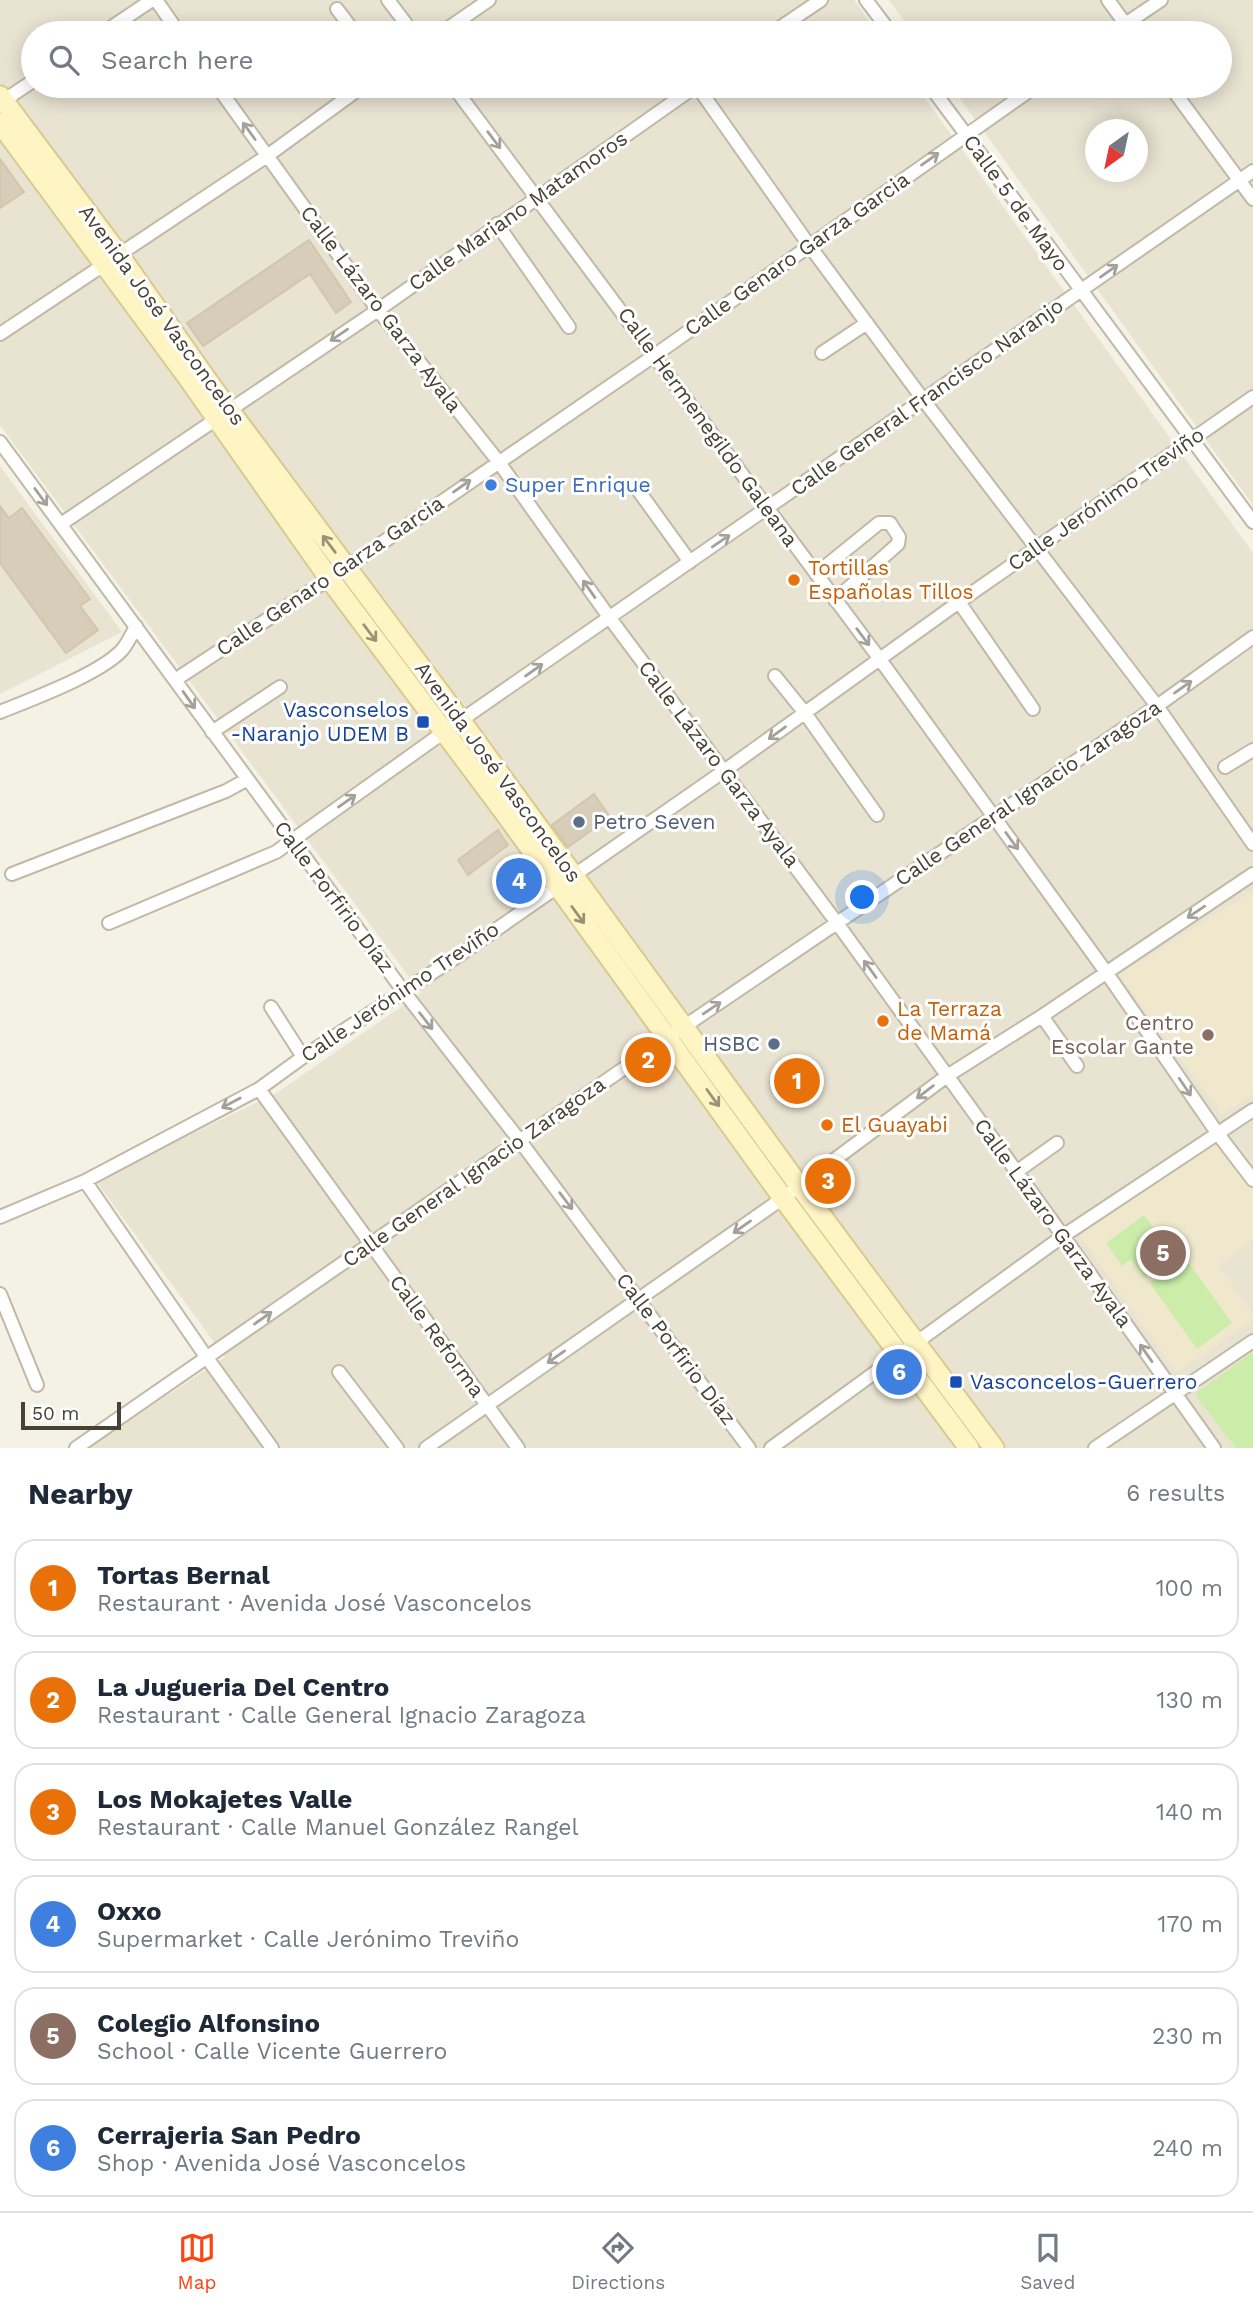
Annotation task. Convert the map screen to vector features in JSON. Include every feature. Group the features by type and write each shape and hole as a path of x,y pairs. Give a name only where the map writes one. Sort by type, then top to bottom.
{"main road":[{"name":"Avenida José Vasconcelos","path":"1,100 224,415 346,568 461,721 668,1038 898,1355 969,1448"},
{"name":"Avenida José Vasconcelos","path":"0,123 112,260"},
{"name":"Avenida José Vasconcelos","path":"224,415 329,578 444,732 685,1026 994,1448"}],"street":[{"path":"122,21 154,0 171,21"},
{"path":"388,0 403,21"},
{"path":"458,21 489,0"},
{"path":"790,21 821,0"},
{"path":"866,0 882,21"},
{"path":"1108,0 1123,21"},
{"path":"1138,21 1161,0"},
{"path":"337,9 346,21"},
{"path":"1,100 21,88"},
{"name":"Calle Lázaro Garza Ayala","path":"226,98 378,310 498,461 609,617 837,923 1214,1448"},
{"path":"0,334 267,156 347,98"},
{"name":"Calle Hermenegildo Galeana","path":"462,98 879,658 1253,1180"},
{"name":"Calle Mariano Matamoros","path":"61,524 378,310 679,98"},
{"path":"705,98 922,398 1157,706 1253,844"},
{"name":"Calle 5 de Mayo","path":"939,98 1253,522"},
{"name":"Calle Genaro Garza Garcia","path":"174,680 346,568 655,355 808,244 1018,98"},
{"path":"1180,98 1253,199"},
{"name":"Calle General Francisco Naranjo","path":"108,923 276,852 444,732 768,509 922,398 1253,171"},
{"path":"498,224 569,327"},
{"path":"822,353 867,323"},
{"name":"Calle Jerónimo Treviño","path":"0,1217 85,1181 258,1088 404,992 724,771 879,658 1253,397"},
{"name":"Calle Porfirio Díaz","path":"0,442 404,992 520,1141 750,1448"},
{"path":"638,490 690,562"},
{"path":"816,574 880,523 890,523 899,537 898,544 835,600"},
{"path":"959,602 1033,709"},
{"path":"0,712 75,680 113,658 124,647 136,626"},
{"name":"Calle General Ignacio Zaragoza","path":"76,1448 685,1026 1157,706 1253,637"},
{"path":"775,676 877,815"},
{"path":"212,732 280,687"},
{"path":"1226,767 1253,750"},
{"path":"12,874 226,791 246,780"},
{"path":"426,1448 783,1198 947,1076 1042,1016 1253,874"},
{"path":"271,1007 303,1057"},
{"path":"1042,1016 1077,1066"},
{"name":"Calle Reforma","path":"258,1088 518,1448"},
{"path":"771,1448 1063,1236 1253,1110"},
{"path":"1016,1172 1057,1143"},
{"path":"85,1181 272,1448"},
{"path":"0,1294 37,1385"},
{"path":"1095,1448 1253,1341"},
{"path":"340,1372 397,1448"}],"shaded area":[{"path":"0,0 854,0 869,21 21,21 21,98 925,98 1253,553 1253,1448 88,1448 225,1357 96,1181 278,1092 421,993 0,425"},
{"path":"889,0 1253,0 1253,505 960,98 1232,98 1232,21 904,21"},
{"path":"0,466 122,632 0,694"},
{"name":"Centro Escolar Gante","path":"1253,891 1253,1094 1222,1115 1119,975"},
{"path":"1216,1138 1253,1190 1253,1240 1218,1265 1253,1315 1253,1319 1177,1373 1079,1235"}],"green space":[{"path":"1144,1215 1175,1256 1145,1278 1131,1259 1122,1266 1106,1243"},
{"path":"1185,1258 1232,1323 1197,1349 1150,1283"},
{"path":"1253,1352 1253,1448 1236,1448 1195,1394"}],"building":[{"path":"0,159 24,192 0,208"},
{"path":"309,240 351,302 336,313 310,274 203,346 187,323"},
{"path":"0,506 9,518 22,508 90,599 80,606 98,630 66,653 0,563"},
{"name":"Petro Seven","path":"594,794 610,817 568,847 552,825"},
{"path":"498,830 508,845 468,875 458,860"}],"place":[{"name":"Super Enrique","path":"491,485"},
{"name":"Tortillas Españolas Tillos","path":"794,580"},
{"name":"Vasconselos -Naranjo UDEM B","path":"423,722"},
{"name":"Petro Seven","path":"579,822"},
{"name":"Oxxo","path":"519,881"},
{"name":"La Terraza de Mamá","path":"883,1021"},
{"name":"Centro Escolar Gante","path":"1208,1035"},
{"name":"HSBC","path":"774,1044"},
{"name":"La Jugueria Del Centro","path":"648,1060"},
{"name":"Tortas Bernal","path":"797,1081"},
{"name":"El Guayabi","path":"827,1125"},
{"name":"Los Mokajetes Valle","path":"828,1181"},
{"name":"Colegio Alfonsino","path":"1163,1253"},
{"name":"Cerrajeria San Pedro","path":"899,1372"},
{"name":"Vasconcelos-Guerrero","path":"956,1382"}]}
